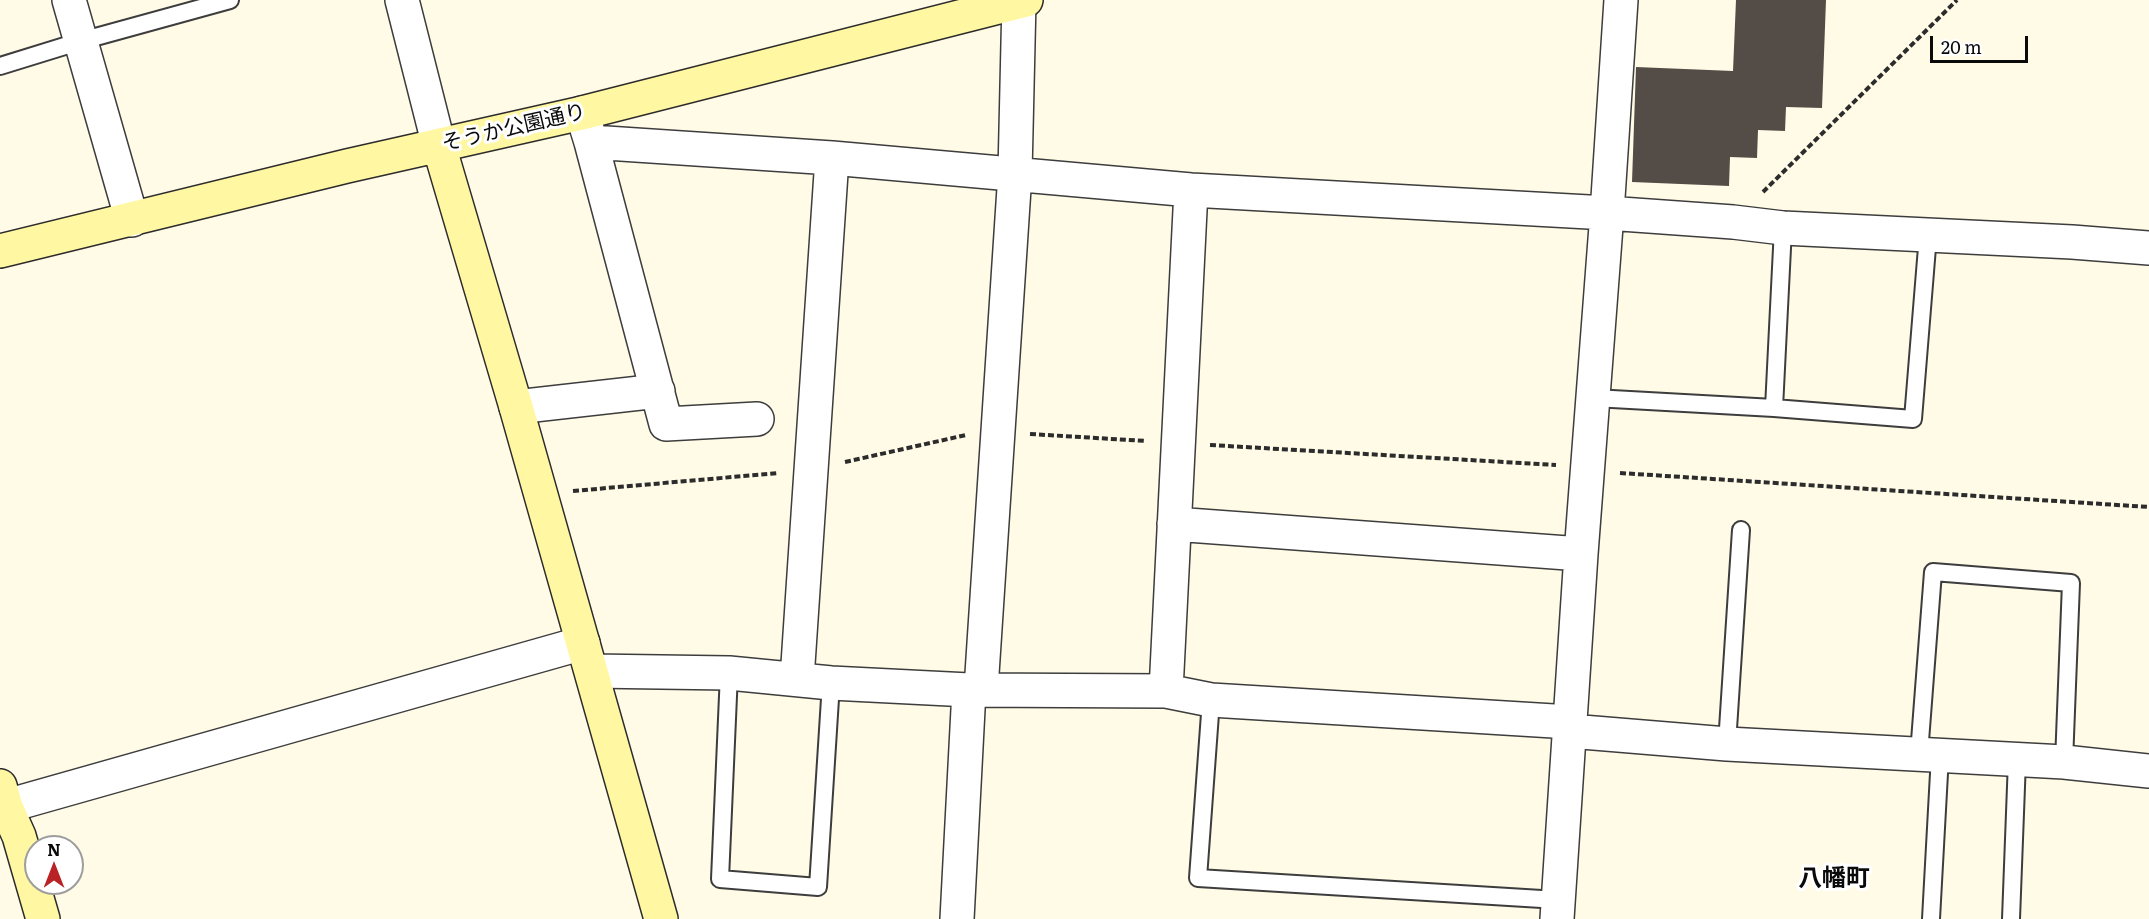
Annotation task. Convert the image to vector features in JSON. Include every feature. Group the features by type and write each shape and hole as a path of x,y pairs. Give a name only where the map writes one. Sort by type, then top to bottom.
{"street":[{"path":"69,0 132,220"},
{"path":"402,0 439,146 516,407 661,919"},
{"path":"1557,910 1621,0"},
{"path":"957,919 1015,173 1021,1"},
{"name":"そうか公園通り","path":"0,251 439,146 586,127 1021,1"},
{"path":"757,419 666,424 586,127 832,158 1191,190 1607,213 1783,228 2149,248"},
{"path":"797,679 832,158"},
{"path":"1166,691 1191,190"},
{"path":"516,407 657,391"},
{"path":"1174,524 1581,554"},
{"path":"42,919 19,836 2,801 587,657 831,683 975,689 1166,691 1211,700 1570,727 1727,744 2064,762 2149,771"}],"lane":[{"path":"0,66 230,0"},
{"path":"1774,408 1783,228"},
{"path":"1594,398 1774,408 1912,419 1928,235"},
{"path":"1727,744 1741,530"},
{"path":"1931,919 1929,755 1933,572 2071,583 2064,762"},
{"path":"729,673 720,879 818,887 831,683"},
{"path":"1211,700 1198,878 1557,910"},
{"path":"2011,919 2017,760"}],"path":[{"path":"1733,222 1957,0"},
{"path":"564,491 811,469 980,432 996,432 2149,507"}],"building":[{"path":"1736,0 1826,0 1822,108 1786,107 1785,131 1758,130 1757,158 1730,157 1729,186 1632,182 1636,67 1733,71"}],"district":[{"name":"八幡町","path":"1834,879"}]}
